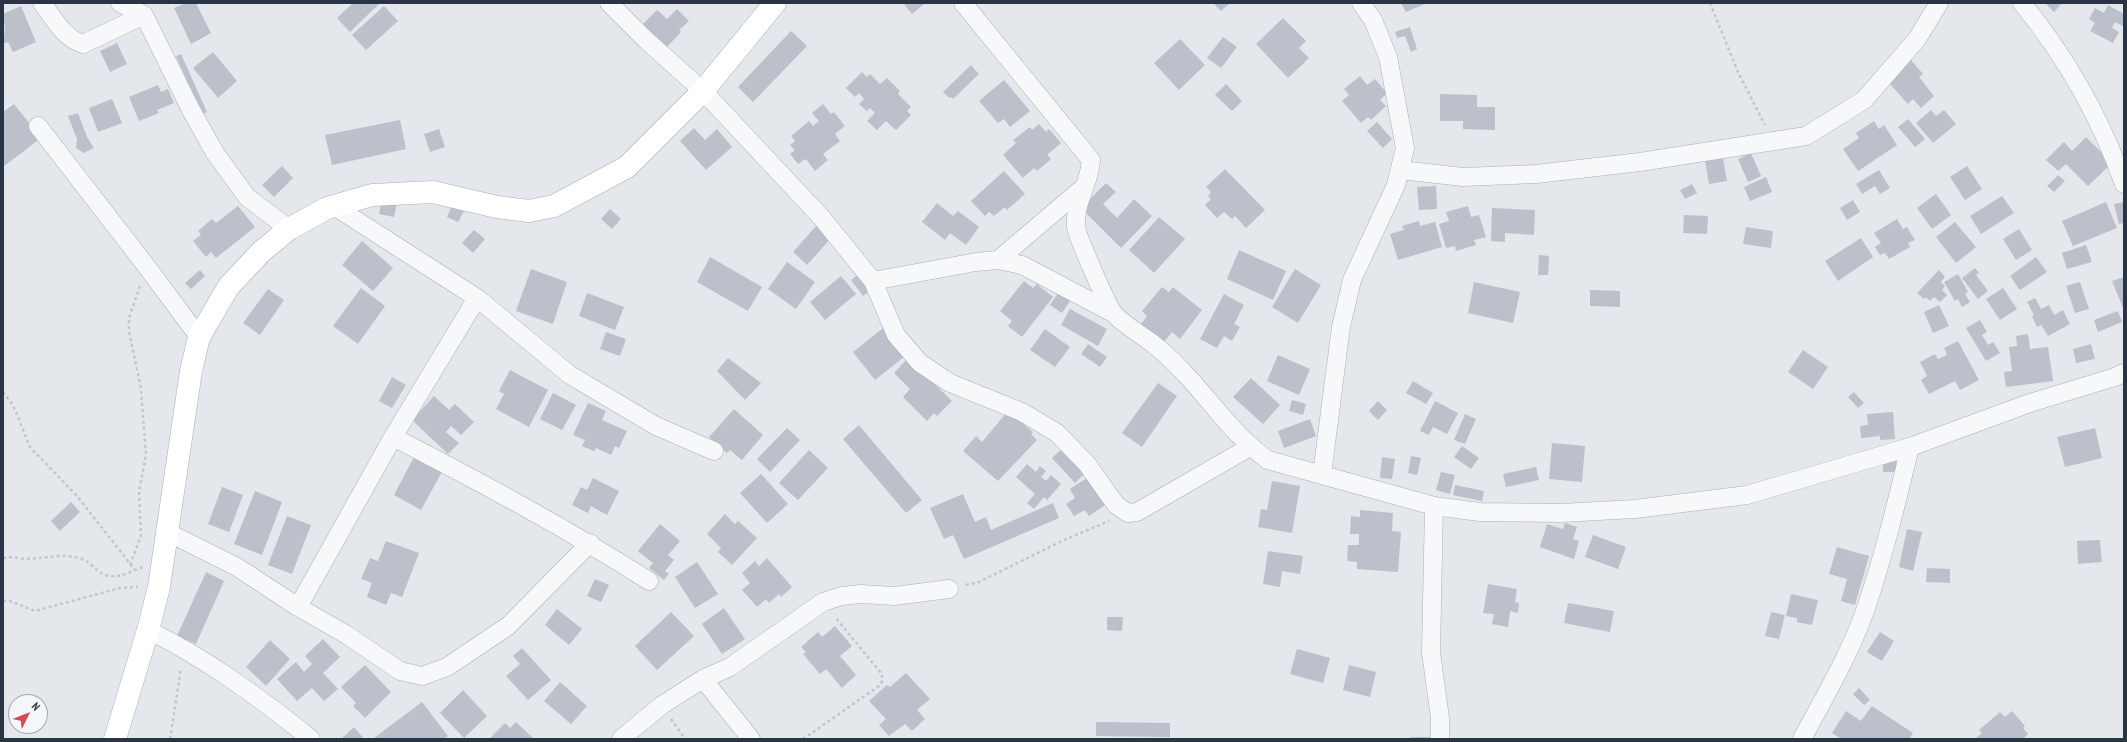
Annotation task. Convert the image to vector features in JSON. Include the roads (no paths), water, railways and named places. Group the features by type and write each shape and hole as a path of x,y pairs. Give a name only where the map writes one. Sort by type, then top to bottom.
{"street":[{"path":"42,3 64,32 75,42 83,44 144,15"},
{"path":"120,3 144,15 191,110 215,153 247,197 289,229"},
{"path":"609,3 647,41 704,91 791,184 873,281 896,335 920,363 950,383 1022,412 1057,433 1087,464 1116,505 1128,513 1137,512 1250,447"},
{"path":"115,739 148,630 159,587 192,371 199,337 229,286 261,252 289,229 334,206 372,195 433,192 497,208 529,211 554,206 626,167 704,91 775,3"},
{"path":"963,3 1091,160 1091,172 1076,214 1076,229 1113,313"},
{"path":"1322,474 1341,327 1352,280 1401,170 1405,148 1388,57 1374,20 1361,3"},
{"path":"1401,170 1463,177 1536,174 1640,162 1806,136 1864,100 1917,39 1939,3"},
{"path":"2022,3 2044,30 2084,96 2110,146 2124,184"},
{"path":"38,126 199,337"},
{"path":"998,260 1085,186"},
{"path":"334,206 477,298 570,375 656,426 714,452"},
{"path":"873,281 976,262 998,260 1022,265 1113,313 1155,345 1188,377 1250,447 1268,460 1434,506 1480,512 1561,514 1635,509 1747,495 1910,446 2030,403 2124,373"},
{"path":"298,607 393,437 477,298"},
{"path":"393,437 505,495 590,543 649,581"},
{"path":"1802,739 1844,658 1865,609 1892,525 1910,446"},
{"path":"1434,506 1431,652 1440,718 1440,739"},
{"path":"167,532 237,567 298,607 347,634 400,671 422,676 447,667 508,626 590,543"},
{"path":"621,739 662,705 703,679 730,668 823,602 842,596 861,594 894,596 949,588"},
{"path":"148,630 184,648 275,710 311,739"},
{"path":"703,679 751,739"}]}
